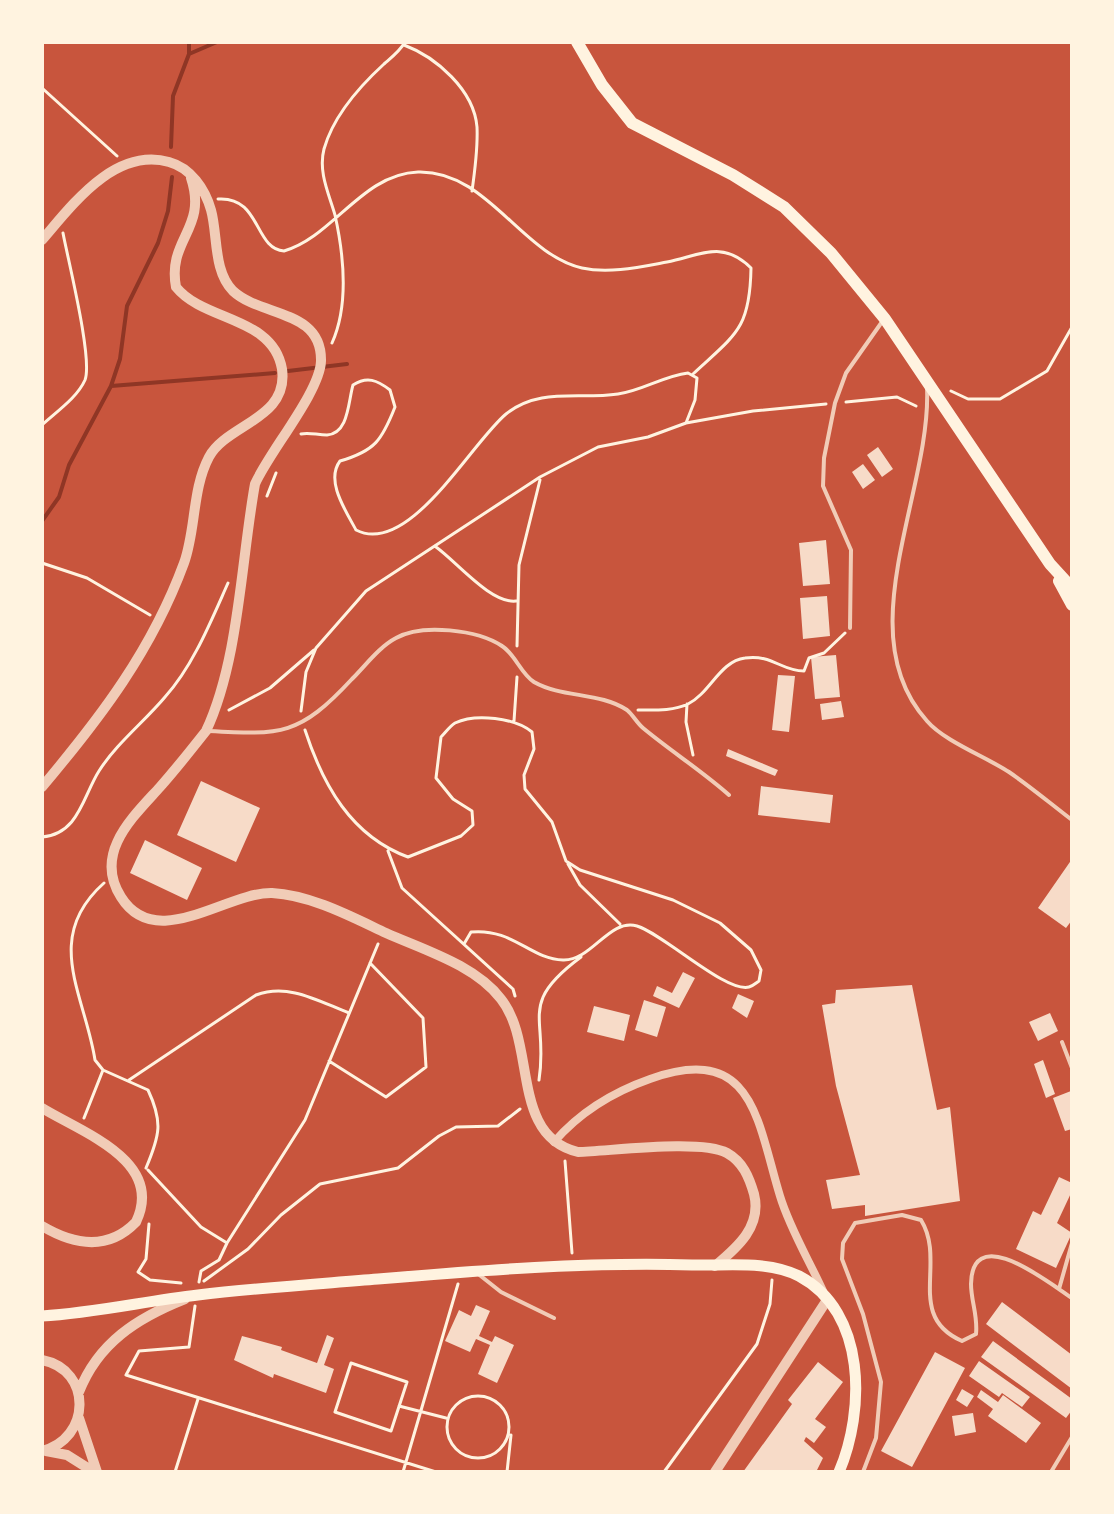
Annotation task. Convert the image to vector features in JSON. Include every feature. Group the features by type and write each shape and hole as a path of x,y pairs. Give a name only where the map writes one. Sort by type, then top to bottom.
{"main road":[{"path":"577,42 602,85 632,123 733,175 800,220 885,319 1050,564 1072,605"},
{"path":"1050,564 1072,588"},
{"path":"42,1316 197,1295 573,1264 773,1268 799,1276 827,1300 851,1347 856,1390 849,1443 839,1472"}],"street":[{"path":"42,240 95,184 126,164 152,158 177,164 189,173 208,200 220,269 230,288 245,301 304,324 318,343 321,360 319,373 291,425 266,459 255,484 223,685 212,719 206,731 126,824 114,850 112,875 122,899 139,914 151,919 180,920 244,898 271,893 303,898 384,931 466,970 501,999 520,1046 529,1096 537,1118 559,1146 578,1152 715,1148 734,1158 750,1181 756,1213 742,1241 715,1266"},
{"path":"42,787 101,717 140,660 161,621 188,551 208,459 223,440 257,421 279,390 282,371 277,354 260,334 196,305 176,287 173,258 196,213 197,198 189,173"},
{"path":"559,1146 574,1120 598,1103 678,1069 709,1070 735,1080 756,1112 783,1206 827,1300 715,1472"},
{"path":"42,1108 122,1157 134,1168 143,1185 141,1212 136,1222 105,1242 72,1240 42,1226"},
{"path":"96,1472 79,1418 79,1392 91,1367 112,1339 157,1311 197,1295"},
{"path":"42,1360 68,1373 79,1392"},
{"path":"44,1451 71,1435 79,1418"},
{"path":"44,1451 67,1455 96,1472"}],"lane":[{"path":"850,628 851,550 823,486 824,458 835,403 846,373 885,319"},
{"path":"926,381 928,411 902,545 891,633 901,684 928,723 1010,773 1072,820"},
{"path":"206,731 267,734 303,724 398,636 418,631 452,632 490,640 505,647 533,681 627,710 643,728 700,769 729,795"},
{"path":"1062,1042 1072,1068"},
{"path":"863,1472 876,1438 881,1382 863,1314 842,1259 843,1243 855,1223 902,1215 921,1220 932,1247 929,1294 934,1317 944,1333 962,1341 976,1334 971,1282 976,1263 994,1253 1007,1257 1072,1298"},
{"path":"1059,1289 1072,1243"},
{"path":"474,1271 501,1292 554,1318"},
{"path":"1051,1472 1072,1437"}],"path":[{"path":"331,352 339,327 343,294 335,216 323,178 323,152 332,129 355,95 405,44 427,54 450,74 470,106 477,123 472,191"},
{"path":"42,88 126,164"},
{"path":"208,200 232,198 245,206 277,250 294,248 372,188 401,175 439,174 472,191 564,263 585,269 607,270 671,261 694,252 723,251 744,260 751,268 748,314 737,333 693,374 680,374 616,395 550,395 527,402 506,414 454,477 383,536 356,530 336,487 335,472 340,461 370,452 379,440 395,407 390,390 372,379 361,380 353,385 345,420 339,429 332,435 304,431 295,440"},
{"path":"220,199 222,214"},
{"path":"42,425 76,393 86,378 86,356 60,219"},
{"path":"926,381 968,399 1000,399 1047,371 1072,327"},
{"path":"324,331 332,343"},
{"path":"686,423 697,390 697,378 693,374"},
{"path":"212,719 270,688 316,648 366,591 540,477 598,447 648,437 686,423 753,411 897,397 928,411"},
{"path":"263,505 281,462"},
{"path":"514,721 518,664 516,601 527,522 540,477"},
{"path":"434,546 461,565 493,597 505,602 516,601"},
{"path":"42,563 87,578 161,621"},
{"path":"42,837 52,837 78,816 99,770 168,694 212,621 233,572"},
{"path":"627,710 673,709 687,704 711,685 723,670 742,658 775,659 790,670 804,671 809,658 824,653 850,628"},
{"path":"316,648 306,672 300,705 318,769 340,806 387,849 408,857 461,836 473,825 472,811 453,799 436,778 441,737 456,723 481,719 514,721 532,732 534,749 524,775 525,789 552,822 566,861 580,885 621,926"},
{"path":"687,704 688,740 700,769"},
{"path":"136,1222 148,1217 150,1234 146,1259 138,1272 150,1280 170,1284 203,1282 248,1249 281,1215 320,1184 398,1168 439,1136 456,1127 498,1126 516,1116 540,1079 542,1059 536,1013 555,976 621,926 636,926 668,942 734,986 749,987 759,981 761,970 751,950 720,923 673,900 580,870 566,861"},
{"path":"112,875 82,907 69,961 95,1060 103,1070 148,1090 159,1114 157,1142 143,1185"},
{"path":"464,944 471,932 490,930 517,940 547,957 564,960 582,956"},
{"path":"201,1271 219,1260 305,1120 384,931"},
{"path":"329,1061 386,1097 426,1067 423,1018 370,963"},
{"path":"129,1080 256,995 274,989 291,990 349,1013"},
{"path":"79,1131 103,1070"},
{"path":"559,1146 573,1264"},
{"path":"146,1169 201,1227 227,1243"},
{"path":"664,1472 757,1344 770,1304 773,1268"},
{"path":"403,1472 461,1272"},
{"path":"189,1347 139,1351 126,1375 436,1472"},
{"path":"351,1363 407,1382 399,1406 391,1431 335,1412 351,1363"},
{"path":"507,1472 510,1432 505,1411 490,1397 469,1397 460,1402 447,1418 449,1439 463,1455 472,1458 492,1456 500,1450 510,1432"},
{"path":"175,1472 198,1399"},
{"path":"399,1406 447,1418"}],"building":[{"path":"878,447 893,469 882,477 867,455"},
{"path":"863,464 875,480 863,489 852,472"},
{"path":"826,540 830,584 803,586 799,543"},
{"path":"827,596 830,636 803,639 800,598"},
{"path":"836,655 840,697 815,699 811,657"},
{"path":"778,675 795,676 789,732 772,730"},
{"path":"841,701 844,717 822,720 820,704"},
{"path":"728,749 778,770 775,776 726,756"},
{"path":"201,781 260,808 236,862 177,835"},
{"path":"761,786 833,795 830,823 758,815"},
{"path":"145,840 202,868 187,900 130,873"},
{"path":"1072,859 1072,920 1066,928 1038,908"},
{"path":"683,972 695,978 679,1008 653,996 657,986 672,993"},
{"path":"912,985 937,1110 950,1107 960,1201 865,1216 865,1205 832,1209 826,1180 860,1175 836,1086 822,1005 835,1003 836,990"},
{"path":"738,994 754,1001 747,1018 732,1008"},
{"path":"644,1000 666,1007 657,1037 635,1030"},
{"path":"594,1006 630,1015 624,1041 587,1032"},
{"path":"1050,1013 1058,1031 1038,1041 1029,1022"},
{"path":"1043,1060 1055,1094 1046,1098 1034,1064"},
{"path":"1071,1091 1072,1129 1065,1131 1053,1098"},
{"path":"1059,1177 1072,1183 1072,1191 1057,1223 1072,1233 1056,1268 1016,1249 1033,1211 1041,1215"},
{"path":"1002,1302 1072,1355 1072,1389 986,1324"},
{"path":"476,1305 490,1311 479,1336 492,1342 495,1336 514,1345 497,1383 478,1374 490,1345 476,1339 470,1352 445,1341 459,1310 471,1316"},
{"path":"327,1335 334,1338 324,1365 334,1369 326,1393 274,1374 273,1378 234,1360 242,1336 282,1347 281,1350 317,1363"},
{"path":"993,1341 1072,1399 1072,1410 1066,1418 981,1357"},
{"path":"935,1352 965,1368 912,1467 881,1451"},
{"path":"979,1361 1030,1397 1022,1407 1002,1393 999,1397 969,1376"},
{"path":"818,1362 843,1382 815,1419 826,1427 814,1443 806,1437 804,1441 823,1458 816,1472 743,1472 792,1404 788,1400"},
{"path":"962,1389 974,1396 967,1407 956,1400"},
{"path":"981,1390 998,1402 1003,1395 1041,1423 1026,1443 988,1416 993,1409 977,1397"},
{"path":"973,1413 976,1432 955,1436 952,1416"}],"waterway":[{"path":"171,147 173,96 189,54 189,42"},
{"path":"189,54 217,42"},
{"path":"42,521 59,497 69,465 111,386 120,359 127,306 158,243 168,211 172,177"},
{"path":"288,371 347,364"},
{"path":"111,386 275,373"}]}
